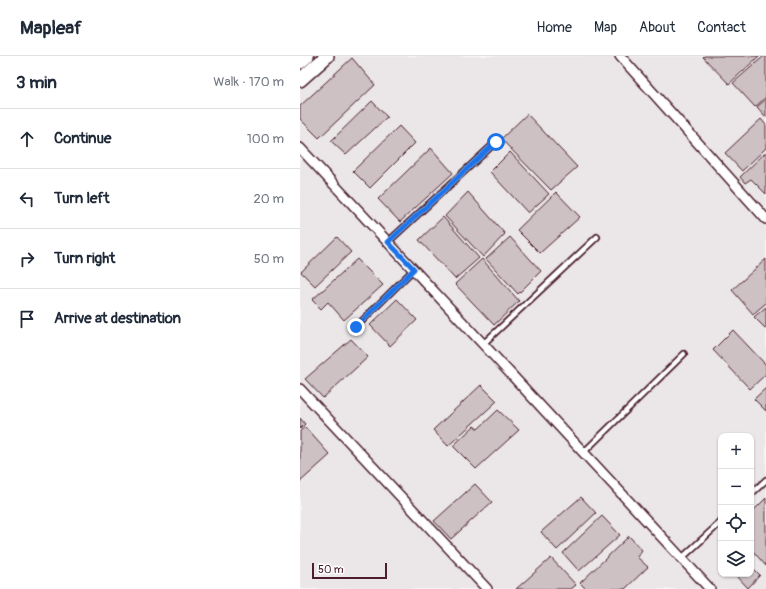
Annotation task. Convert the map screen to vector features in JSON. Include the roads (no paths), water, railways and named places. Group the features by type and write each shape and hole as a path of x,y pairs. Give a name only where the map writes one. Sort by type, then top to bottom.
{"main road":[{"path":"300,62 307,56"},
{"path":"300,80 327,56"}],"street":[{"path":"620,56 766,219"},
{"path":"300,148 484,344 710,589"},
{"path":"300,389 487,589"}],"lane":[{"path":"388,242 496,142"},
{"path":"484,344 597,237"},
{"path":"356,327 414,269"},
{"path":"584,452 684,354"},
{"path":"754,491 766,480"},
{"path":"682,558 718,525"}]}
